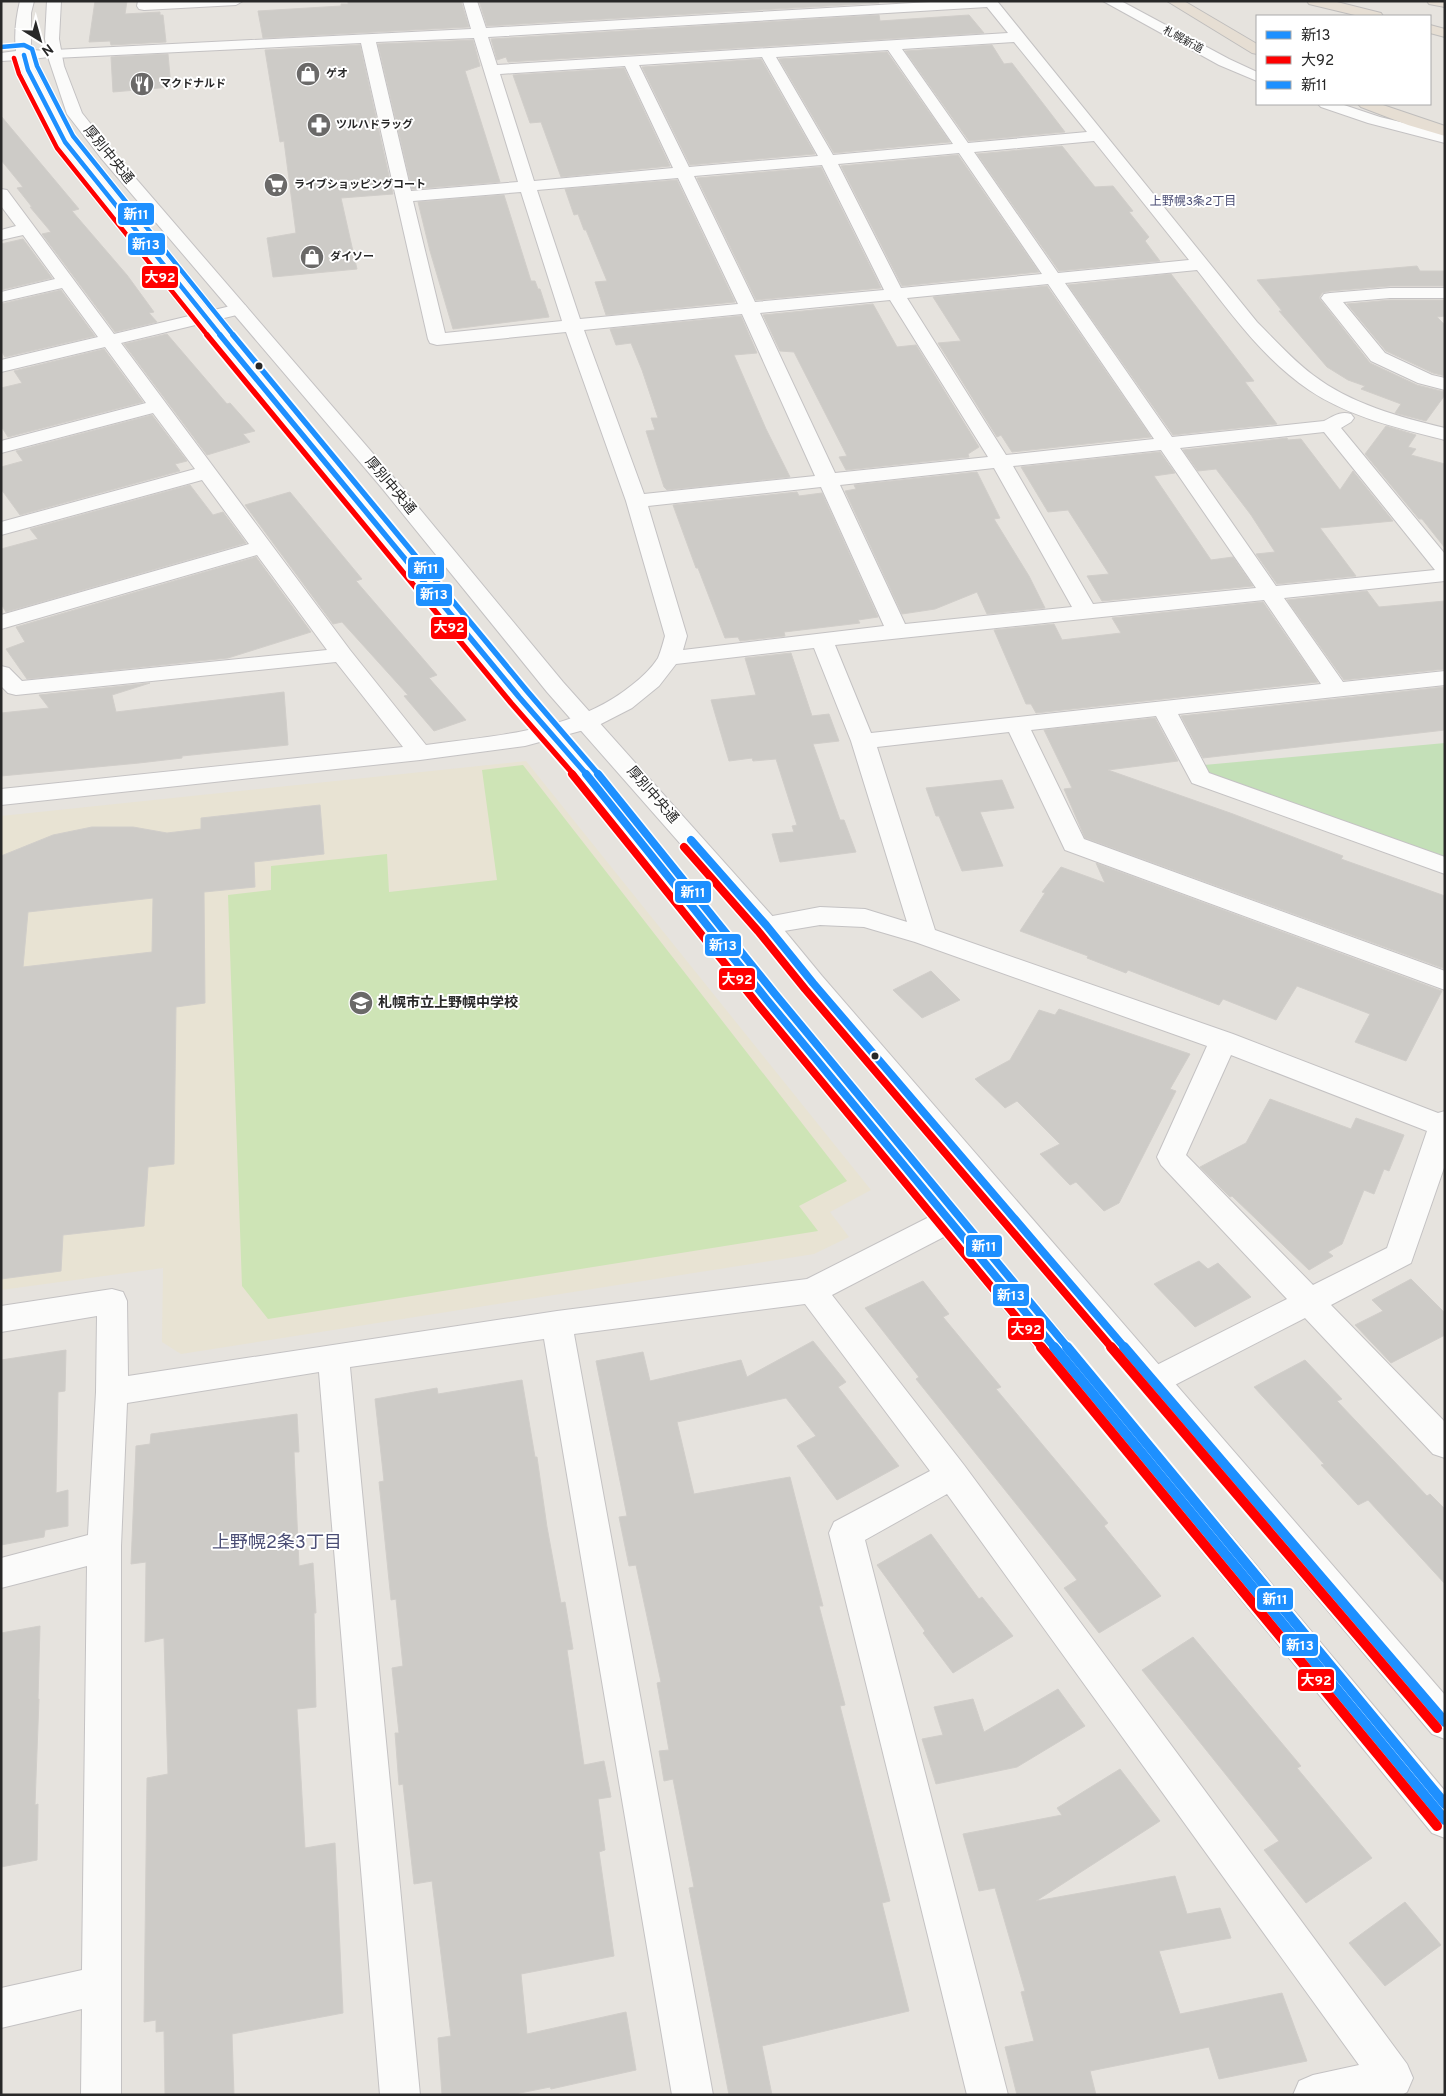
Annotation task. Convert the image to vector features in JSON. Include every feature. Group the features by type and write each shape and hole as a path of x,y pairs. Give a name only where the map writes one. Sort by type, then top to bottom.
{"highway":[{"path":"1174,1 1256,49"},
{"path":"1314,1 1372,15"},
{"path":"1434,1 1445,3"},
{"path":"1431,29 1445,33"},
{"path":"1369,105 1445,131"}],"street":[{"name":"厚別中央通","path":"27,1 24,13 22,42 13,56 28,70 65,142 205,317 549,734 585,773 767,1000 1445,1820"},
{"name":"厚別中央通","path":"54,1 52,39 54,54 76,114 107,155 388,483 555,687 766,925 813,983 1445,1722"},
{"path":"145,1 144,6 236,1"},
{"path":"1,797 420,753 525,740 587,722 624,703 651,681 669,658 676,636 636,501 573,326 478,33 470,1"},
{"name":"札幌新道","path":"1110,1 1256,78"},
{"path":"13,56 478,33 991,2 1251,326 1283,358 1316,386 1361,409 1410,426 1445,434"},
{"path":"367,37 437,339 1201,264"},
{"path":"490,70 1019,37"},
{"path":"893,46 1052,280 1336,689"},
{"path":"767,54 827,158 896,295 1000,461 1086,612"},
{"path":"630,60 749,309 897,631"},
{"path":"1329,105 1374,120 1445,138"},
{"path":"404,197 827,158 1099,136"},
{"path":"1,194 342,655 420,753"},
{"path":"1,235 28,229"},
{"path":"1,297 66,282"},
{"path":"1445,293 1390,293 1330,298 1378,357 1425,379 1445,384"},
{"path":"1,366 239,309"},
{"path":"1,447 157,406"},
{"path":"636,501 1329,426 1361,409"},
{"path":"1329,426 1445,568"},
{"path":"1,529 208,472"},
{"path":"1,622 262,547"},
{"path":"669,658 897,631 1445,575"},
{"path":"822,640 863,741 924,936"},
{"path":"1,673 16,688 342,655"},
{"path":"863,741 1445,678"},
{"path":"1163,708 1200,778 1445,866"},
{"path":"1016,723 1074,844 1445,981"},
{"path":"766,925 820,916 865,918 924,936 1223,1041 1444,1124 1400,1255 1154,1381"},
{"path":"1223,1041 1171,1157 1445,1444"},
{"path":"112,1392 556,1324 812,1291 950,1220"},
{"path":"812,1291 952,1474 1399,2086"},
{"path":"1,1319 112,1300 112,1392 104,1546 101,2095"},
{"path":"556,1324 692,2095"},
{"path":"333,1357 400,2095"},
{"path":"952,1474 846,1533 988,2095"},
{"path":"1,1573 104,1546"},
{"path":"1,2008 102,1986"},
{"path":"1313,2095 1399,2086"}],"shaded area":[{"name":"札幌市立上野幌中学校","path":"526,761 871,1190 830,1212 849,1237 814,1254 181,1354 162,1342 163,1268 1,1290 1,816"}],"green space":[{"path":"1445,743 1445,866 1200,778 1193,766"},
{"path":"523,765 847,1181 799,1206 818,1231 268,1319 242,1286 228,895 271,890 271,866 387,854 389,892 497,880 482,770"}],"building":[{"path":"95,1 127,1 125,14 160,12 160,15 163,15 166,42 111,45 110,41 89,42"},
{"path":"348,1 461,1 469,27 263,38 258,11 341,6 341,4 348,4"},
{"path":"479,1 879,1 879,3 487,26"},
{"path":"879,15 880,21 969,15 984,33 508,62 506,57 497,60 491,39"},
{"path":"473,40 480,66 465,71 500,182 412,189 378,44"},
{"path":"360,45 393,194 341,198 357,269 273,277 267,238 296,233 284,141 280,142 265,50"},
{"path":"992,45 1004,64 1012,63 1065,132 969,141 905,51"},
{"path":"887,52 950,142 834,153 779,59"},
{"path":"168,54 171,87 113,92 111,57"},
{"path":"761,59 815,154 690,165 642,67"},
{"path":"624,68 670,166 561,177 541,122 530,123 513,75"},
{"path":"1,116 79,209 72,211 127,275 154,312 149,313 157,322 115,332 42,234 51,232 30,207 32,207 17,188 23,187 1,160"},
{"path":"1062,146 1095,187 1113,186 1133,211 1129,212 1149,237 1145,241 1160,261 1059,271 977,154"},
{"path":"958,155 1039,272 902,286 841,166"},
{"path":"821,167 881,288 756,300 697,178"},
{"path":"677,180 735,302 606,315 595,282 607,281 578,214 574,215 565,189"},
{"path":"504,195 531,281 535,281 538,289 540,289 549,317 453,329 418,202"},
{"path":"23,239 52,278 1,290 1,244"},
{"path":"1417,266 1420,271 1445,271 1445,286 1390,286 1330,291 1322,293 1319,298 1370,363 1417,385 1445,392 1445,395 1426,421 1395,413 1401,404 1361,389 1365,386 1348,380 1327,367 1279,311 1282,311 1257,280"},
{"path":"1171,274 1254,381 1245,382 1277,424 1173,435 1068,285"},
{"path":"1047,286 1151,437 1012,452 1001,435 997,437 938,343 961,341 933,297"},
{"path":"61,290 95,336 5,357 1,350 1,304"},
{"path":"1390,300 1445,300 1445,316 1437,317 1445,325 1445,376 1433,373 1386,351 1347,304"},
{"path":"873,304 897,347 916,345 979,447 968,454 969,457 846,470 839,457 847,456 794,352 780,351 763,315"},
{"path":"741,316 757,353 734,355 766,429 790,477 667,490 664,487 646,431 655,430 651,418 658,418 642,370 631,343 616,345 610,329"},
{"path":"167,334 227,404 230,403 255,431 243,434 250,442 207,455 124,344"},
{"path":"104,349 143,402 8,437 1,426 1,388 22,383 14,371"},
{"path":"152,415 187,461 175,464 180,471 20,515 1,489 1,467 23,461 16,451"},
{"path":"1386,426 1416,435 1408,447 1416,449 1411,455 1445,464 1445,548 1365,454"},
{"path":"1287,438 1288,440 1301,439 1340,490 1353,471 1393,521 1320,528 1356,576 1277,584 1256,554 1275,552 1251,515 1216,469 1198,471 1183,450"},
{"path":"1160,452 1175,473 1154,476 1211,560 1233,557 1253,586 1102,601 1087,576 1109,574 1068,510 1048,512 1021,467"},
{"path":"977,472 1000,518 994,519 1029,576 1045,608 987,614 977,592 935,609 902,614 845,491 856,489 854,485"},
{"path":"190,485 213,515 223,512 246,543 6,612 1,604 1,549 38,539 30,529"},
{"path":"290,492 362,579 356,581 437,675 429,678 466,720 434,731 404,696 408,695 342,622 333,624 245,505"},
{"path":"797,492 799,496 822,493 878,617 858,620 860,623 784,632 785,636 740,641 738,637 725,638 698,568 696,568 673,505"},
{"path":"256,557 311,632 228,658 27,679 6,649 25,642 16,627"},
{"path":"1367,591 1379,607 1445,601 1445,669 1344,680 1287,600"},
{"path":"1263,602 1318,682 1036,713 1031,704 1026,704 994,630 1054,624 1062,640 1121,633 1112,618"},
{"path":"791,653 812,716 829,714 839,741 813,744 840,820 844,820 856,852 780,862 772,834 794,832 792,826 797,825 776,759 753,761 752,758 729,761 711,700 756,695 745,658"},
{"path":"150,683 112,695 116,712 284,692 288,745 182,756 182,758 139,763 1,776 1,713 49,708 39,695"},
{"path":"1444,687 1445,730 1203,758 1181,716"},
{"path":"1155,718 1178,761 1108,770 1233,814 1343,856 1341,859 1445,896 1445,969 1085,838 1064,789 1072,788 1044,730"},
{"path":"1002,780 1014,808 980,812 1003,866 962,871 939,816 936,816 926,788"},
{"path":"320,805 324,854 254,862 255,887 204,892 205,1003 176,1007 174,1164 148,1167 144,1226 63,1235 61,1271 1,1279 1,856 53,835 92,827 133,827 167,833 201,829 201,818","holes":["153,898 152,952 23,967 28,912"]},
{"path":"1096,863 1442,991 1406,1061 1355,1042 1370,1014 1297,986 1276,1020 1223,999 1219,1005 1128,970 1126,973 1087,958 1088,956 1020,931 1045,893 1042,892 1061,867 1105,883"},
{"path":"931,971 960,1000 922,1018 893,990"},
{"path":"1059,1009 1190,1054 1170,1089 1176,1091 1119,1203 1104,1211 1076,1182 1070,1185 1040,1154 1060,1144 1017,1101 1005,1108 975,1079 1010,1060 1039,1010 1055,1015"},
{"path":"1270,1099 1351,1129 1356,1118 1404,1135 1389,1171 1384,1169 1374,1194 1364,1190 1342,1244 1328,1252 1333,1256 1309,1270 1200,1167 1246,1143"},
{"path":"1199,1261 1208,1269 1218,1263 1251,1297 1195,1327 1154,1284"},
{"path":"1411,1279 1445,1313 1445,1335 1391,1363 1355,1325 1383,1311 1372,1300"},
{"path":"923,1281 949,1314 943,1317 1001,1387 996,1389 1108,1523 1104,1526 1161,1596 1099,1633 1064,1588 1077,1580 916,1379 919,1377 865,1308"},
{"path":"813,1341 846,1382 838,1387 899,1466 837,1500 797,1446 816,1436 786,1398 677,1422 694,1494 790,1477 823,1606 819,1606 845,1705 840,1706 890,1901 882,1903 909,2011 762,2046 772,2095 729,2095 689,1888 694,1887 673,1779 664,1781 659,1751 669,1750 657,1683 661,1682 636,1565 629,1566 619,1517 627,1516 596,1361 643,1352 650,1381 741,1360 747,1377"},
{"path":"66,1350 65,1391 58,1392 56,1493 68,1490 68,1526 45,1530 44,1537 1,1545 1,1360"},
{"path":"1305,1360 1342,1399 1337,1401 1427,1496 1430,1494 1445,1509 1445,1584 1368,1500 1358,1505 1321,1465 1324,1464 1254,1387"},
{"path":"522,1380 535,1457 537,1457 561,1603 565,1602 573,1649 567,1650 584,1765 604,1761 611,1797 598,1799 605,1850 599,1852 614,1956 521,1974 527,2034 626,2012 636,2070 551,2089 550,2087 510,2095 442,2095 438,2038 451,2036 432,1881 414,1884 403,1784 399,1785 395,1733 399,1733 392,1668 403,1666 396,1599 391,1600 379,1482 384,1481 375,1399 437,1388 438,1394"},
{"path":"297,1414 299,1452 294,1452 299,1566 313,1563 316,1613 314,1613 316,1707 297,1709 305,1848 335,1843 343,2013 232,2034 234,2095 165,2095 164,2031 156,2032 156,2020 144,2022 147,1778 168,1774 164,1638 145,1642 146,1562 131,1564 136,1446 150,1444 151,1434"},
{"path":"931,1534 979,1599 982,1597 1013,1636 953,1673 923,1633 925,1631 877,1565"},
{"path":"40,1626 35,1805 38,1804 37,1860 1,1867 1,1633"},
{"path":"1193,1637 1301,1766 1297,1768 1372,1858 1306,1903 1264,1850 1279,1841 1142,1670"},
{"path":"1058,1689 1085,1726 1017,1767 936,1784 922,1739 943,1735 934,1707 973,1699 984,1732"},
{"path":"1120,1769 1160,1821 1036,1901 1175,1876 1187,1914 1220,1908 1231,1938 1159,1951 1180,2014 1282,1993 1307,2061 1219,2079 1209,2047 1090,2071 1096,2095 1017,2095 1005,2047 1034,2041 1021,1992 1025,1991 995,1888 979,1891 963,1834 1062,1815 1057,1808"},
{"path":"1405,1902 1441,1945 1385,1986 1349,1943"}],"transit line":[{"name":"新11","path":"1,47 24,45 32,49 37,66 73,136 213,311 527,691 593,767 775,994 1445,1804"},
{"name":"新13","path":"24,55 28,70 65,142 205,317 519,697 585,773 767,1000 1445,1820"},
{"name":"大92","path":"14,58 19,74 57,148 197,323 511,703 577,779 759,1006 1437,1826"},
{"name":"新13","path":"691,840 766,925 813,983 1445,1722"},
{"name":"大92","path":"684,847 758,931 805,989 1437,1728"}],"place":[{"name":"ゲオ","path":"308,74"},
{"name":"マクドナルド","path":"142,84"},
{"name":"ツルハドラッグ","path":"319,125"},
{"name":"ライブショッピングコート","path":"276,185"},
{"name":"ダイソー","path":"312,257"},
{"name":"札幌市立上野幌中学校","path":"361,1003"}],"district":[{"name":"上野幌3条2丁目","path":"1193,202"},
{"name":"上野幌2条3丁目","path":"277,1543"}]}
